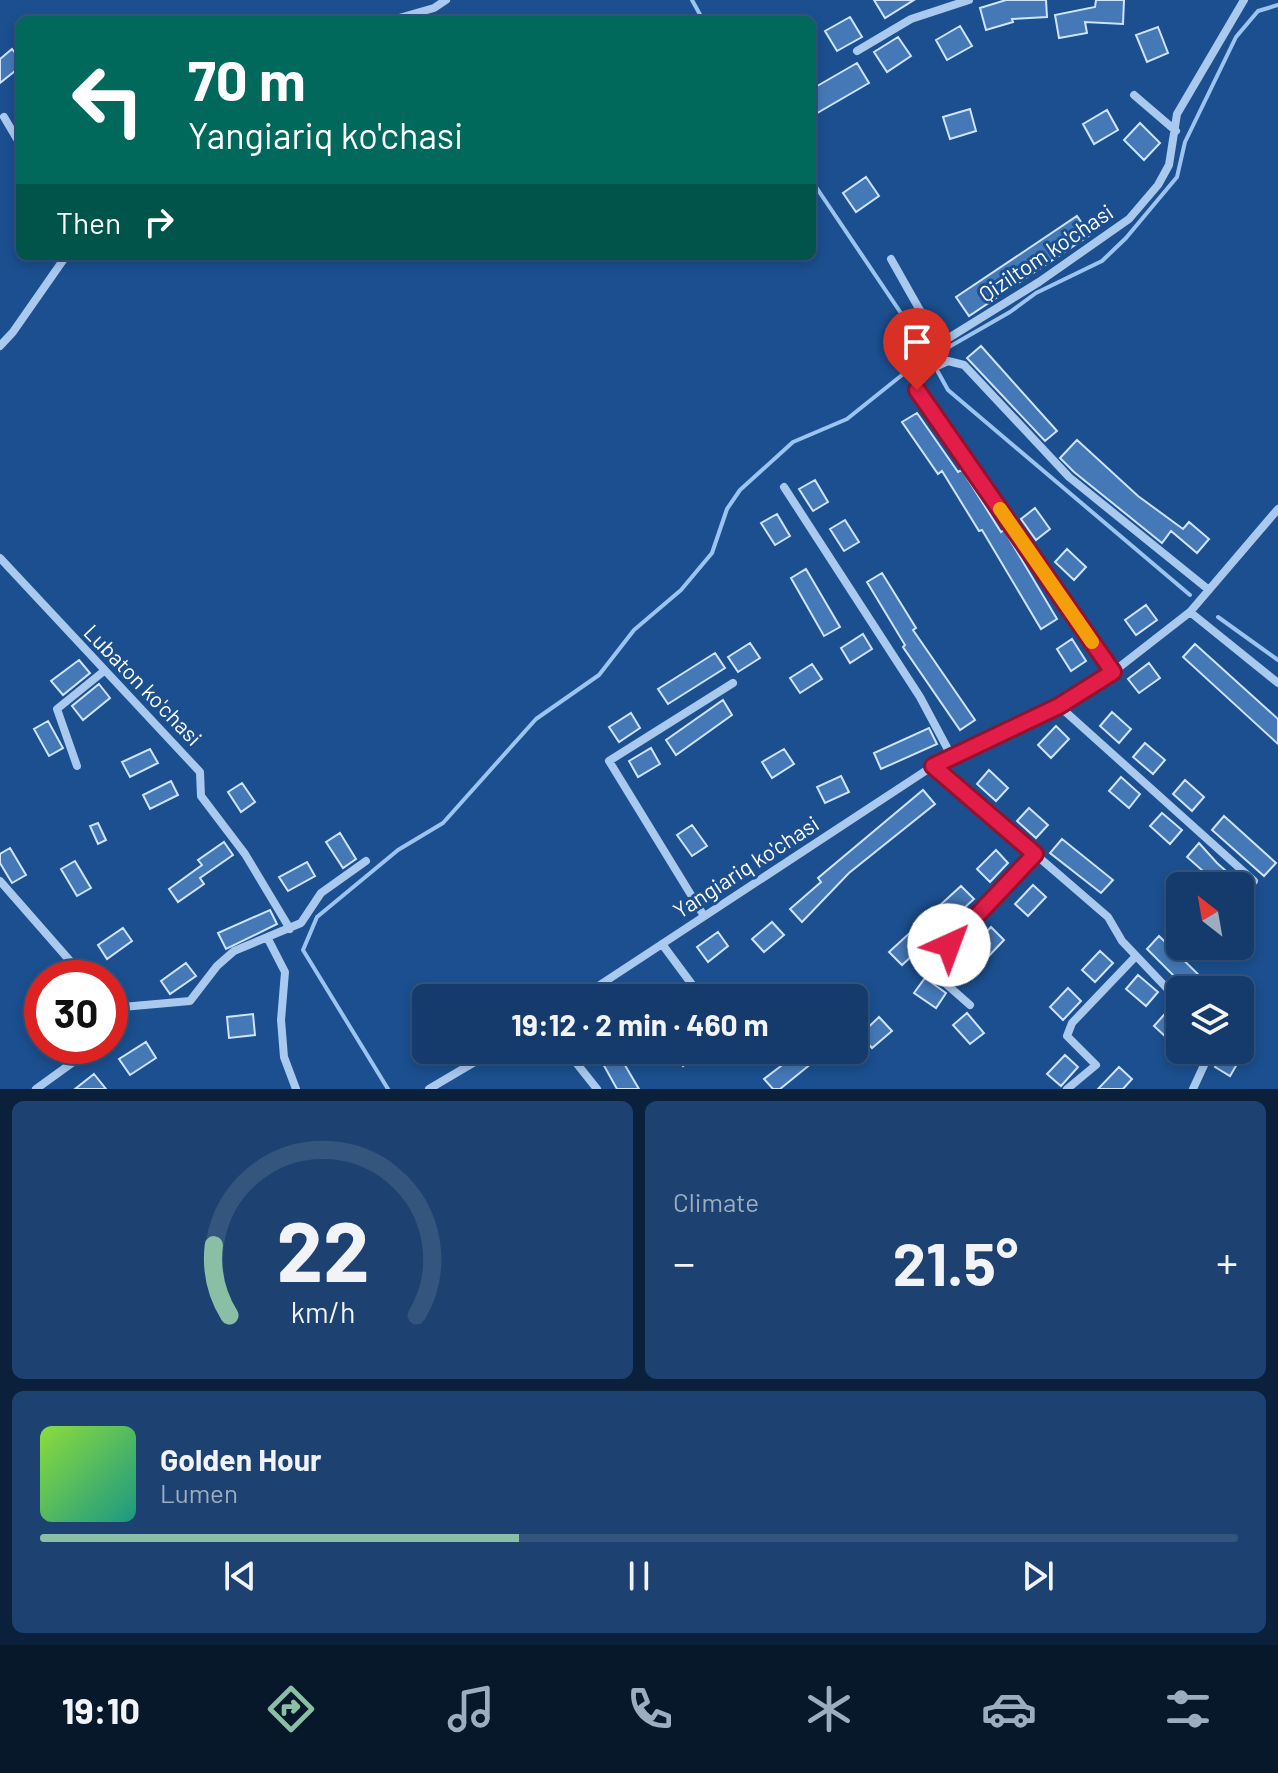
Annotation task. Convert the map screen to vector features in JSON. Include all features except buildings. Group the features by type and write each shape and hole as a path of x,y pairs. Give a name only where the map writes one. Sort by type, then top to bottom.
{"street":[{"path":"406,16 434,8 446,0"},
{"path":"857,51 911,19 969,0"},
{"name":"Qiziltom ko'chasi","path":"891,259 939,344 1027,289 1129,219 1158,185 1169,165 1177,114 1244,0"},
{"path":"1134,95 1176,131"},
{"path":"4,117 16,137"},
{"path":"0,346 63,260"},
{"path":"1113,672 917,390 924,372 948,361 964,365 1069,477 1209,590 1278,509"},
{"path":"784,487 920,697 952,757"},
{"name":"Lubaton ko'chasi","path":"0,558 200,772 201,796 245,854 290,929"},
{"name":"Yangiariq ko'chasi","path":"601,984 933,766 1059,706 1113,672 1190,612 1209,590"},
{"path":"1190,612 1278,683"},
{"path":"77,766 57,709 104,671"},
{"path":"704,916 609,761 733,683"},
{"path":"1059,706 1244,872"},
{"path":"933,766 1108,917 1122,941 1166,987"},
{"path":"970,1005 928,968 1035,854"},
{"path":"128,1007 190,1001 217,966 234,951 301,923 321,893 366,861"},
{"path":"0,881 69,960"},
{"path":"268,939 285,972 281,1020 284,1057 296,1089"},
{"path":"662,944 692,984"},
{"path":"1067,1089 1096,1065 1067,1036 1072,1023 1136,956"},
{"path":"36,1089 71,1064"},
{"path":"429,1089 471,1064"},
{"path":"577,1064 597,1089"},
{"path":"1193,1089 1205,1064"}],"waterway":[{"path":"692,0 701,16"},
{"path":"388,1089 303,950 317,917 398,850 443,823 536,719 599,675 634,630 681,590 712,553 727,509 740,490 793,442 847,419 907,371 1010,312 1036,293 1102,261 1126,238 1177,177 1185,142 1236,37 1258,11 1278,5"},
{"path":"816,187 913,331"},
{"path":"938,372 948,390 1190,595"},
{"path":"1218,617 1278,660"}],"slow traffic":[{"path":"1000,509 1092,642"}],"route":[{"path":"917,390 1113,672 1059,706 933,766 1035,854 949,945"}]}
